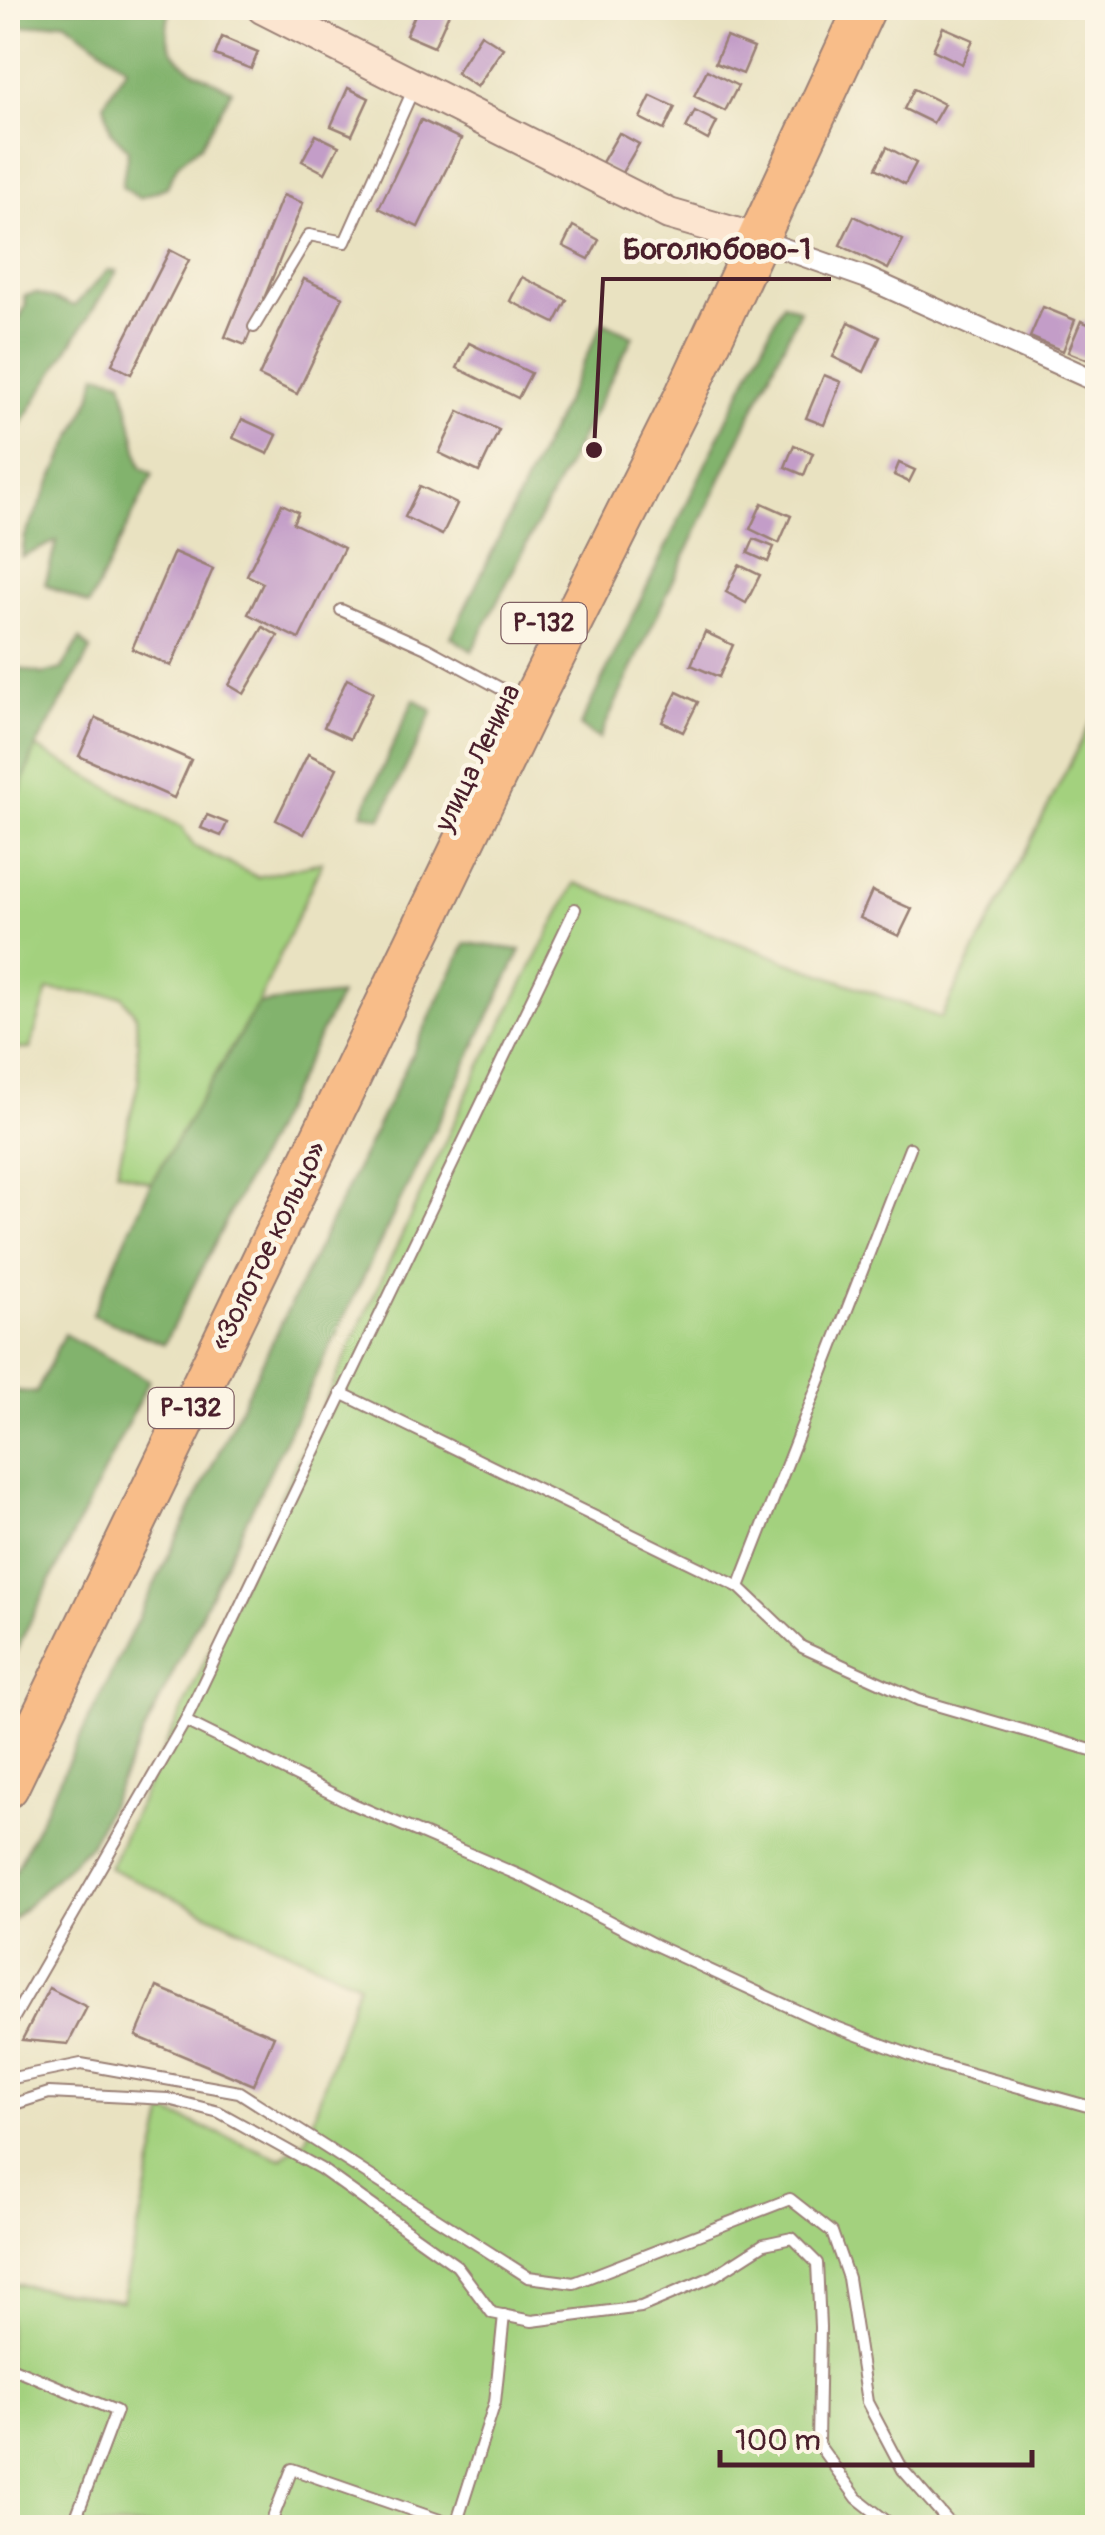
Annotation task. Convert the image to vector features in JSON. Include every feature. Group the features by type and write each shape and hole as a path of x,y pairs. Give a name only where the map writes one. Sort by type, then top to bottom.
{"highway":[{"name":"улица Ленина","path":"362,1024 530,705 686,394 866,8"},
{"name":"улица Ленина","path":"362,1024 509,693 663,390 756,239"},
{"name":"«Золотое кольцо»","path":"8,1726 362,1024"},
{"name":"«Золотое кольцо»","path":"8,1788 362,1024"}],"street":[{"path":"262,8 669,214 867,278 1098,382"}],"lane":[{"path":"254,328 309,235 345,242 415,85"},
{"path":"341,610 426,648 509,693"},
{"path":"8,2028 185,1721 575,909"},
{"path":"738,1587 910,1148"},
{"path":"341,1393 738,1587 802,1647 919,1700 1098,1752"},
{"path":"185,1721 353,1804 528,1879 655,1945 820,2020 929,2062 1098,2109"},
{"path":"8,2078 81,2064 239,2092 528,2277 574,2283 790,2199 832,2232 848,2278 867,2402 903,2470 954,2528"},
{"path":"8,2106 49,2093 168,2099 219,2112 321,2169 457,2266 492,2313 532,2322 642,2307 714,2276 764,2244 792,2238 817,2264 818,2444 858,2498 895,2528"},
{"path":"269,2528 292,2469 458,2527 494,2402 504,2315"},
{"path":"8,2366 116,2411 72,2528"}],"green space":[{"path":"8,8 171,8 167,25 173,51 192,69 232,90 201,145 178,164 167,187 139,198 122,187 128,149 111,132 104,103 127,67 65,21 24,27 9,20"},
{"path":"108,270 117,271 13,437 8,433 8,341 26,305 24,296 36,293 74,306"},
{"path":"783,303 800,310 599,739 580,726"},
{"path":"603,322 633,336 472,651 451,637"},
{"path":"97,374 122,380 141,467 153,474 89,605 45,584 57,541 22,557 25,536 91,398"},
{"path":"80,639 91,650 35,749 20,792 8,807 8,755 13,743 8,733 8,666 43,674 62,669"},
{"path":"414,699 433,711 381,818 362,813"},
{"path":"1097,710 1097,2527 8,2527 8,2283 122,2301 164,2111 281,2159 306,2139 358,1983 109,1868 474,1079 575,883 941,1018"},
{"path":"24,741 182,828 195,847 257,877 322,862 258,1004 151,1183 117,1171 139,1079 136,1016 122,996 48,990 30,1049 8,1049 8,775"},
{"path":"466,943 521,950 90,1845 8,1924 8,1886"},
{"path":"340,995 164,1344 92,1315 151,1183 258,1004"},
{"path":"64,1334 149,1380 8,1667 8,1390 36,1393"}],"building":[{"path":"418,8 450,11 434,47 406,35"},
{"path":"943,27 973,40 962,64 933,50"},
{"path":"481,34 503,48 477,87 456,73"},
{"path":"222,37 258,52 251,69 215,55"},
{"path":"726,37 754,48 743,74 715,63"},
{"path":"707,70 738,86 725,111 694,96"},
{"path":"348,88 369,98 352,135 331,126"},
{"path":"914,89 944,104 933,123 904,109"},
{"path":"651,96 675,107 664,130 640,118"},
{"path":"695,111 717,122 708,140 686,128"},
{"path":"421,120 461,139 418,227 379,208"},
{"path":"619,133 639,144 620,176 601,164"},
{"path":"316,135 339,146 325,173 302,161"},
{"path":"887,147 916,163 905,184 876,168"},
{"path":"283,195 303,203 245,345 225,337"},
{"path":"854,216 903,240 888,269 840,245"},
{"path":"573,226 599,240 589,259 563,246"},
{"path":"170,250 189,260 131,374 112,364"},
{"path":"522,277 567,300 555,323 510,301"},
{"path":"304,279 343,297 297,394 259,376"},
{"path":"1043,307 1075,320 1063,351 1030,337"},
{"path":"1081,321 1098,328 1096,363 1068,352"},
{"path":"849,322 880,337 864,372 833,357"},
{"path":"469,343 531,373 518,398 457,368"},
{"path":"824,375 841,382 824,425 806,418"},
{"path":"459,411 499,430 479,472 439,453"},
{"path":"242,419 277,435 268,454 233,438"},
{"path":"794,445 813,453 804,475 785,467"},
{"path":"899,463 915,470 909,482 894,475"},
{"path":"420,486 457,504 442,535 405,517"},
{"path":"762,503 791,516 779,543 750,529"},
{"path":"282,504 298,512 293,523 344,548 299,639 248,614 263,583 247,575"},
{"path":"754,539 774,547 768,562 748,553"},
{"path":"174,552 213,569 171,666 132,649"},
{"path":"739,565 760,575 746,603 726,592"},
{"path":"263,627 278,636 244,694 229,685"},
{"path":"705,632 733,645 719,677 691,665"},
{"path":"347,679 373,692 350,739 324,727"},
{"path":"677,692 698,702 683,732 662,722"},
{"path":"96,718 191,760 174,798 79,756"},
{"path":"308,754 337,768 304,834 276,820"},
{"path":"207,815 227,823 221,836 201,828"},
{"path":"872,891 912,909 899,936 860,918"},
{"path":"157,1987 274,2036 253,2085 136,2036"},
{"path":"49,1988 87,2007 68,2044 22,2040"}],"place":[{"name":"Боголюбово-1","path":"594,450"}]}
